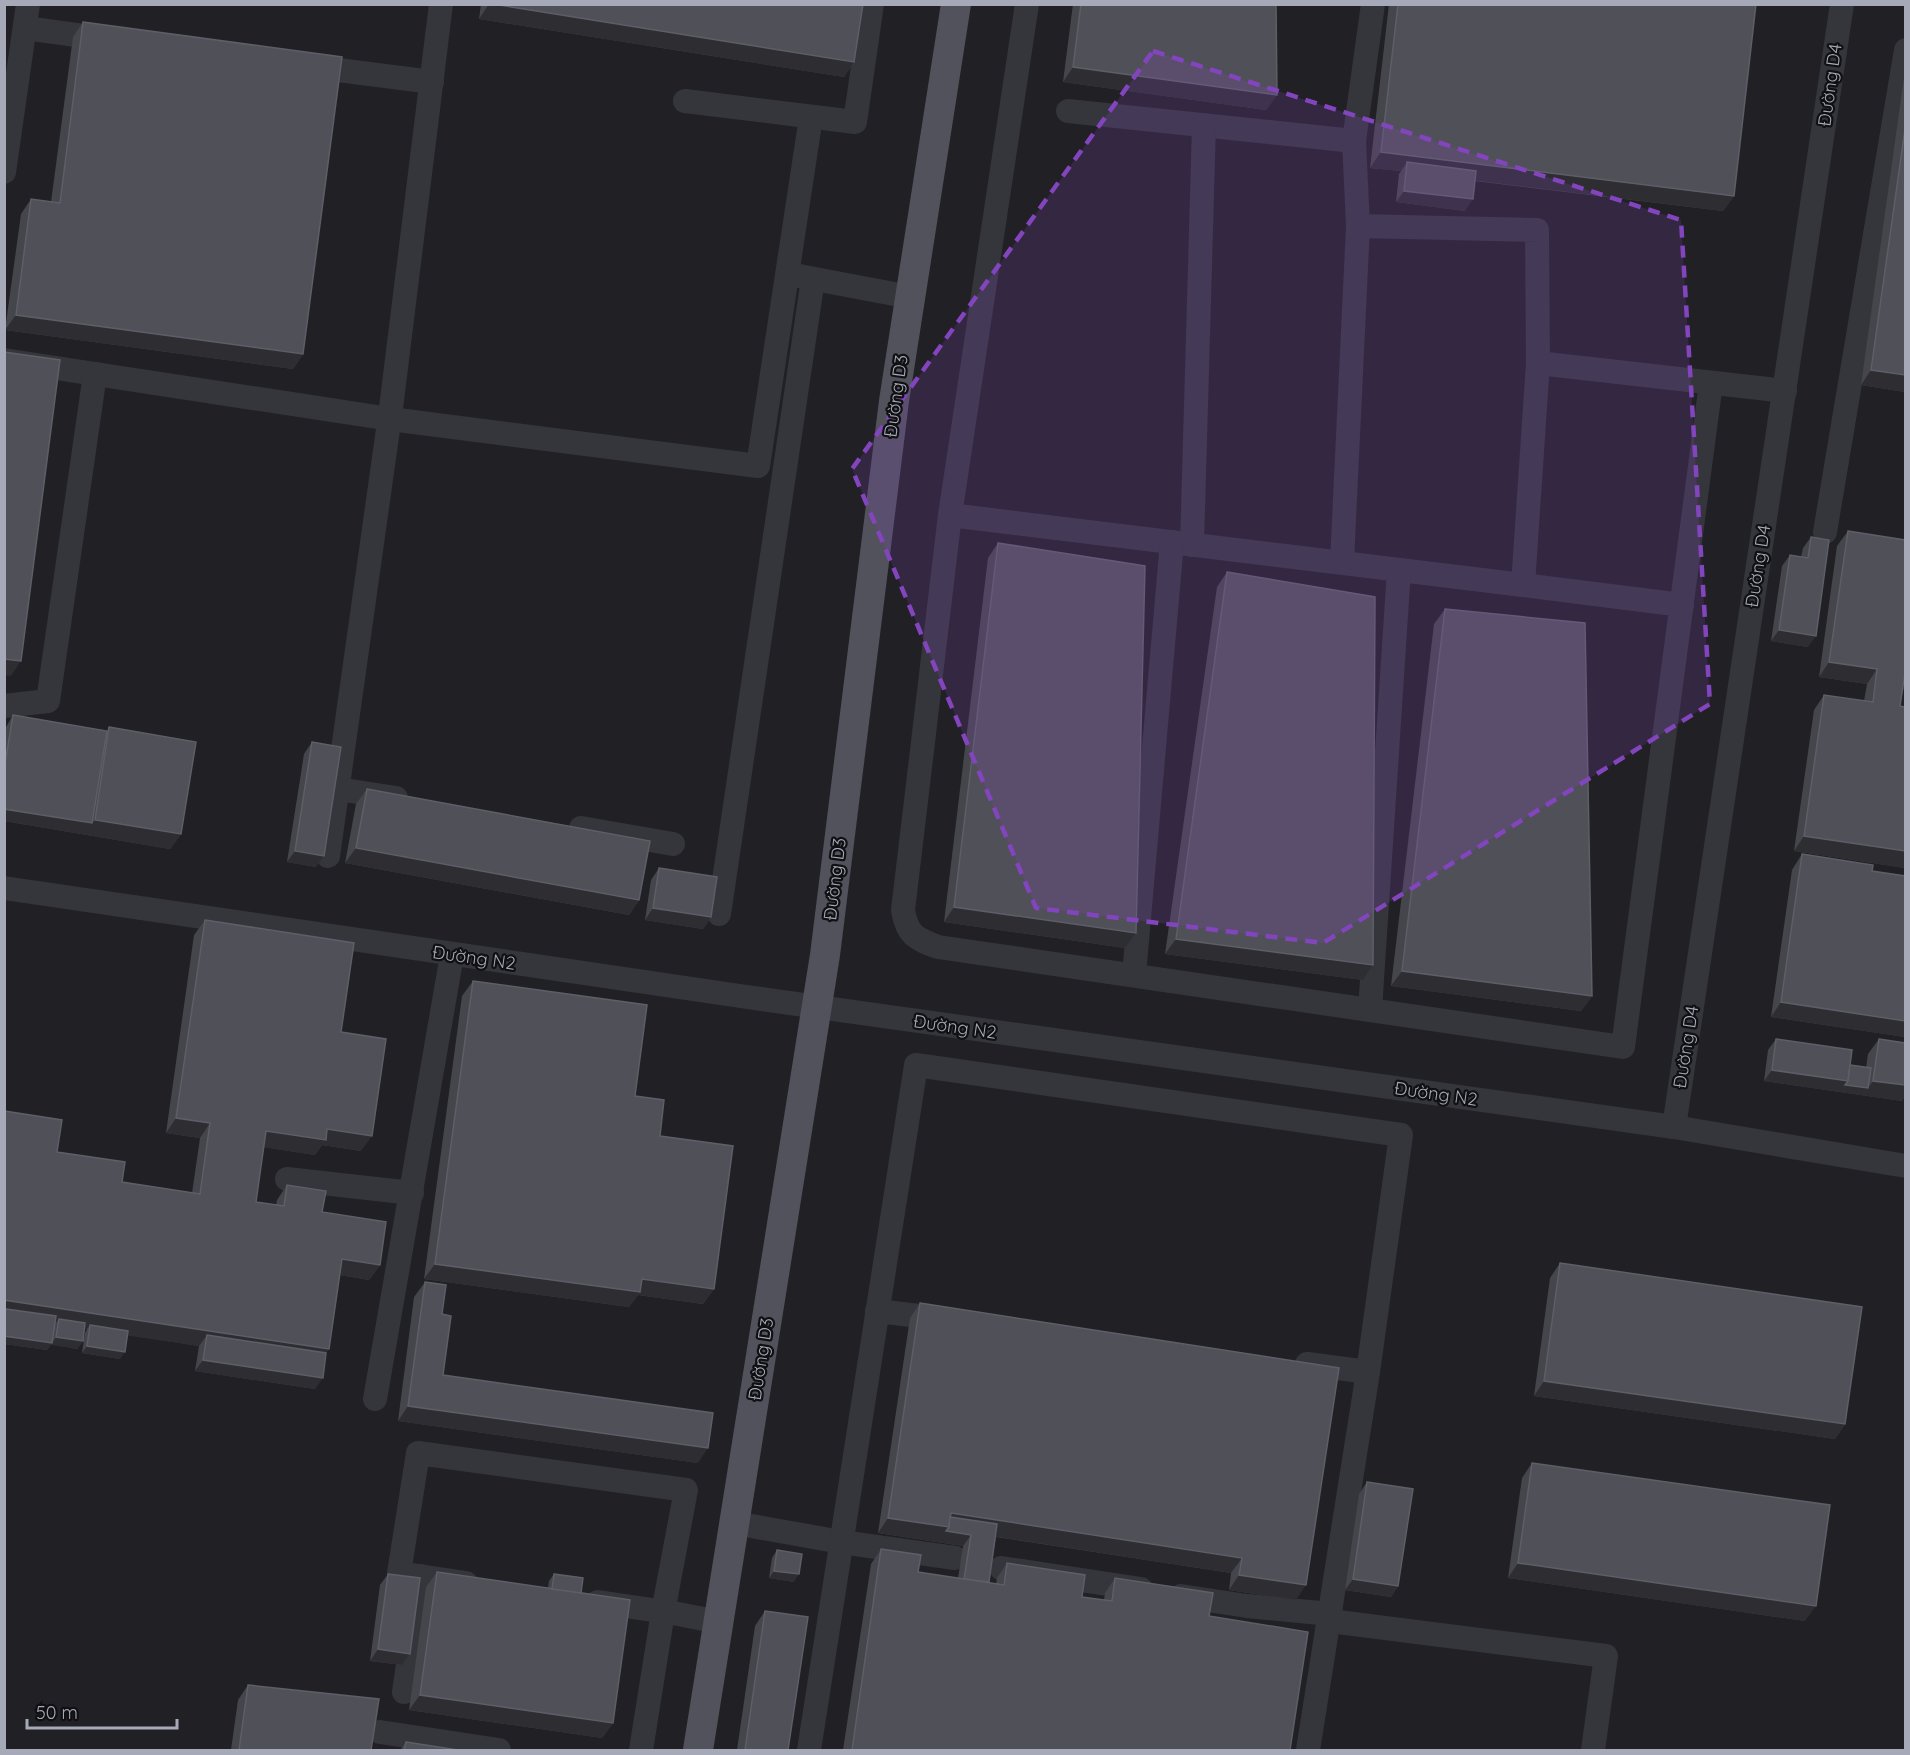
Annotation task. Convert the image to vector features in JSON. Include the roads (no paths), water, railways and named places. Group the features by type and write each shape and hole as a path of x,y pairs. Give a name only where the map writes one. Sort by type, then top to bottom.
{"main road":[{"name":"Đường D3","path":"698,1750 825,955 894,401 956,4"}],"street":[{"path":"328,856 390,419 441,4"},
{"path":"686,101 855,122 872,4"},
{"path":"1027,4 950,515 904,894 905,922 911,934 922,941 938,947 1623,1047 1711,384"},
{"path":"1342,562 1358,226 1353,141 1373,4"},
{"name":"Đường D4","path":"1674,1128 1842,4"},
{"path":"4,172 27,16 130,42"},
{"path":"1825,532 1905,50"},
{"path":"281,62 432,82"},
{"path":"1068,111 1353,141"},
{"path":"4,360 390,419 758,466 811,117"},
{"path":"1134,975 1182,543 1204,125"},
{"path":"1358,226 1537,230 1538,363 1523,585"},
{"path":"787,274 910,297"},
{"path":"719,914 813,279"},
{"path":"1538,363 1785,392"},
{"path":"4,706 48,701 95,374"},
{"path":"950,515 1682,605"},
{"path":"1370,1010 1399,570"},
{"path":"338,789 419,802"},
{"path":"558,825 673,844"},
{"name":"Đường N2","path":"4,888 817,1008 1674,1128 1905,1166"},
{"path":"375,1399 452,955"},
{"path":"809,1750 916,1065 1401,1135 1368,1372 1308,1750"},
{"path":"287,1179 412,1193"},
{"path":"878,1311 971,1322"},
{"path":"1286,1362 1368,1372"},
{"path":"490,1586 399,1573 418,1454 686,1490 663,1612 641,1750"},
{"path":"735,1523 841,1542 955,1558"},
{"path":"1001,1568 1247,1606 1606,1656 1593,1750"},
{"path":"404,1692 421,1576"},
{"path":"571,1598 719,1622"},
{"path":"380,1732 499,1750"}]}
